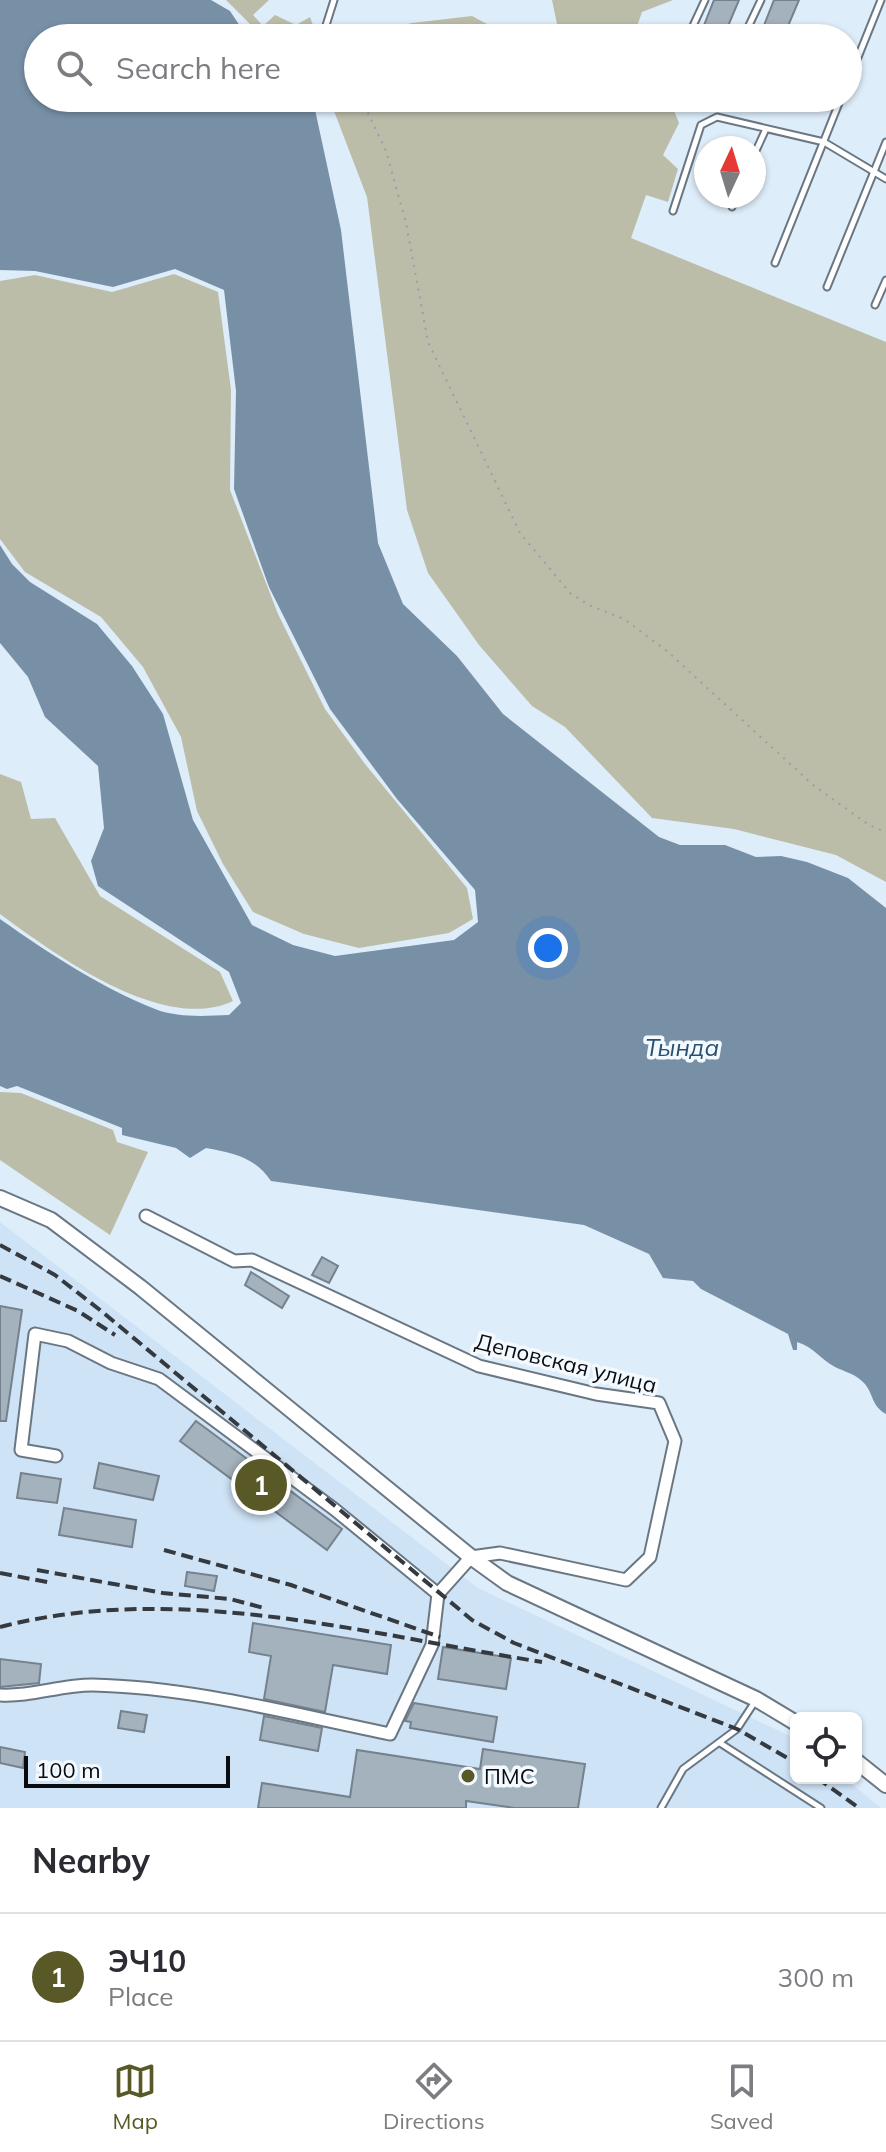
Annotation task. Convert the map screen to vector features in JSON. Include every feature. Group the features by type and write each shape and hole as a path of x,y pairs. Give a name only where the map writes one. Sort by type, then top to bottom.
{"street":[{"path":"0,1198 51,1220 140,1287 507,1583 756,1699 790,1719"},
{"name":"Деповская улица","path":"146,1216 234,1261 252,1260 479,1366 596,1394 659,1403 675,1441 650,1557 626,1580 500,1553 471,1557"},
{"path":"56,1456 21,1450 35,1334 68,1341 111,1363 159,1379 334,1509 438,1594"},
{"path":"0,1695 21,1697 89,1685 179,1692 390,1734 432,1645 438,1594 471,1557"},
{"path":"862,1766 886,1785"}],"lane":[{"path":"326,24 334,0"},
{"path":"694,24 705,0"},
{"path":"750,24 761,0"},
{"path":"862,47 881,0"},
{"path":"775,263 836,112"},
{"path":"673,211 701,125 717,117 765,131 824,142 886,179"},
{"path":"763,136 765,131"},
{"path":"827,287 886,142"},
{"path":"875,305 886,280"},
{"path":"661,1808 683,1769 737,1729 756,1699"},
{"path":"720,1743 821,1808"}],"path":[{"path":"368,112 386,151 406,223 428,342 520,533 570,593 589,605 624,619 667,651 709,686 744,724 813,785 869,825 886,832"}],"shaded area":[{"path":"0,1222 478,1588 790,1736 790,1784 852,1784 881,1808 0,1808"}],"green space":[{"path":"226,0 269,0 253,15 261,24 250,24"},
{"path":"552,0 673,0 642,12 638,24 557,24"},
{"path":"275,15 294,24 265,24"},
{"path":"472,16 487,24 408,24 412,23"},
{"path":"310,17 313,24 298,24"},
{"path":"334,112 675,112 679,123 663,155 678,169 668,202 646,195 631,238 886,342 886,882 836,855 734,829 652,818 565,727 532,706 479,645 428,573 407,510 367,197"},
{"path":"174,274 218,292 231,390 230,490 278,614 325,709 365,764 467,888 473,919 449,933 359,948 304,934 253,912 223,864 197,811 181,737 143,667 101,617 25,572 0,539 0,281 35,275 112,292"},
{"path":"0,774 21,782 31,819 55,818 100,896 220,972 233,1001 205,1008 175,1007 143,999 80,968 0,914"},
{"path":"0,1092 21,1093 113,1130 117,1142 148,1152 110,1235 0,1160"}],"water":[{"name":"Тында","path":"0,0 211,0 230,11 239,24 24,24 24,112 316,112 341,230 378,543 403,604 457,656 503,714 659,837 680,845 725,845 756,857 781,856 807,862 848,878 886,908 886,1414 858,1377 830,1364 803,1344 797,1342 797,1350 793,1350 788,1334 701,1289 693,1281 663,1278 649,1254 584,1225 271,1181 258,1166 234,1154 206,1148 190,1158 176,1148 122,1135 122,1128 17,1086 7,1089 0,1086 0,919 75,968 155,1009 182,1015 229,1015 241,1003 229,972 98,886 91,861 104,828 98,766 45,717 28,677 0,643 0,545 12,564 30,582 97,624 132,666 163,714 193,820 252,925 293,945 335,956 454,940 478,922 475,890 397,799 330,709 269,587 234,489 236,391 224,290 175,269 113,287 35,271 0,270"}],"building":[{"path":"714,0 739,0 729,24 705,24"},
{"path":"774,0 799,0 789,24 765,24"},
{"path":"322,1257 338,1266 329,1283 312,1275"},
{"path":"251,1272 289,1296 282,1308 245,1285"},
{"path":"0,1306 22,1310 6,1421 0,1421"},
{"path":"196,1421 342,1529 327,1550 180,1441"},
{"path":"99,1463 159,1476 153,1500 94,1488"},
{"path":"21,1473 61,1479 57,1503 17,1498"},
{"path":"64,1508 136,1520 132,1547 59,1535"},
{"path":"187,1572 217,1576 214,1591 185,1586"},
{"path":"253,1623 391,1645 387,1674 333,1665 325,1712 264,1699 271,1656 249,1652"},
{"path":"443,1647 511,1658 506,1689 438,1679"},
{"path":"0,1659 41,1664 39,1683 0,1687"},
{"path":"414,1703 497,1717 493,1742 410,1728 411,1722 405,1721"},
{"path":"121,1711 147,1715 144,1732 118,1728"},
{"path":"264,1716 322,1728 318,1751 260,1740"},
{"path":"0,1747 25,1752 23,1768 0,1763"},
{"name":"ПМС","path":"483,1749 585,1764 578,1808 515,1808 466,1801 466,1808 258,1808 262,1783 350,1797 357,1750 480,1769"}],"railway":[{"path":"0,1245 55,1275 100,1310 472,1620 514,1643 737,1729 790,1760"},
{"path":"0,1276 78,1311 115,1335"},
{"path":"164,1550 291,1585 440,1637"},
{"path":"37,1570 163,1593 230,1599 264,1608"},
{"path":"0,1573 52,1583"},
{"path":"0,1627 67,1614 135,1609 203,1610 340,1626 542,1662"},
{"path":"825,1784 859,1808"}],"place":[{"name":"ЭЧ10","path":"261,1485"},
{"name":"ПМС","path":"468,1776"}]}
